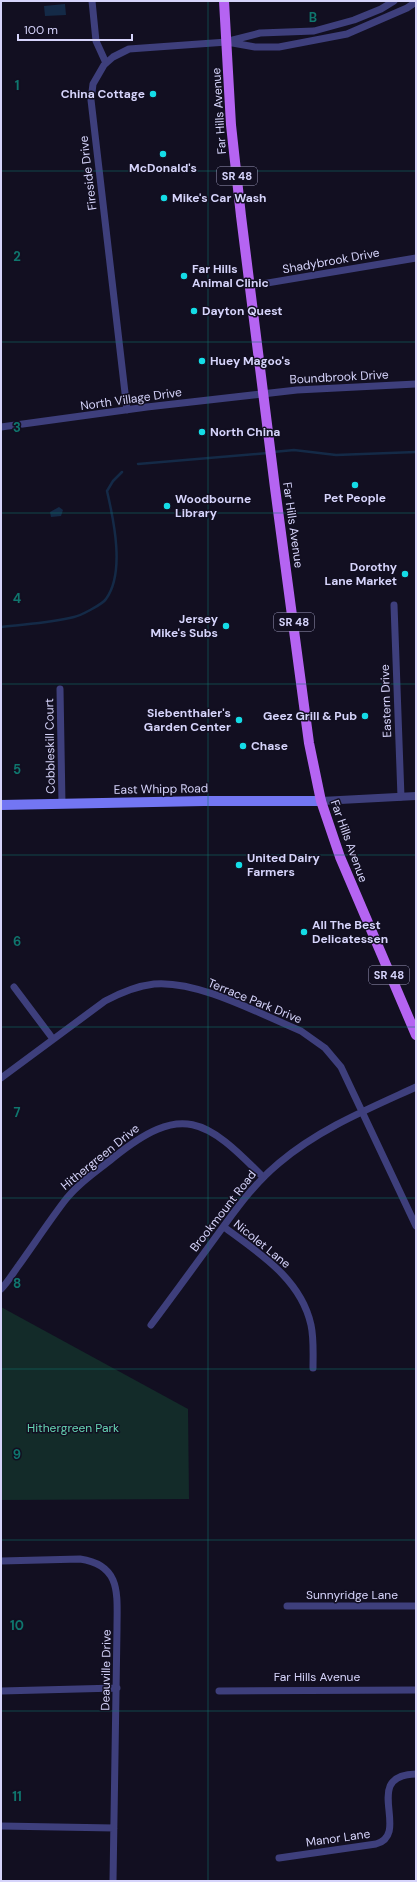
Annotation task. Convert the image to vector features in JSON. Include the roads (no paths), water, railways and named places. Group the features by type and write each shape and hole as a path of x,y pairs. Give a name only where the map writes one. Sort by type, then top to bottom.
{"main road":[{"name":"Far Hills Avenue","path":"224,1 231,125 270,446 309,743 321,801 354,893 416,1035"},
{"name":"East Whipp Road","path":"1,805 321,801"}],"street":[{"path":"92,1 96,42 106,62"},
{"path":"227,42 260,33 314,31 354,20 381,9 394,1"},
{"path":"227,42 255,47 279,47 347,34 407,8 416,2"},
{"name":"Fireside Drive","path":"128,410 91,100 93,84 106,62 122,51 129,49 227,42"},
{"name":"Shadybrook Drive","path":"250,286 416,258"},
{"name":"Boundbrook Drive","path":"264,394 297,390 416,384"},
{"name":"North Village Drive","path":"1,427 264,394"},
{"name":"Eastern Drive","path":"394,605 401,797"},
{"name":"Cobbleskill Court","path":"60,689 62,804"},
{"path":"321,801 416,796"},
{"name":"Terrace Park Drive","path":"1,1078 105,1001 116,995 154,984 185,986 228,1001 301,1031 325,1048 341,1067 416,1226"},
{"path":"14,987 53,1039"},
{"name":"Brookmount Road","path":"151,1326 237,1207 263,1177 292,1153 316,1136 416,1086"},
{"name":"Hithergreen Drive","path":"1,1289 64,1200 77,1187 128,1146 154,1129 187,1124 209,1130 226,1141 263,1177"},
{"name":"Nicolet Lane","path":"224,1227 278,1269 297,1292 311,1325 313,1368"},
{"name":"Deauville Drive","path":"1,1561 80,1559 96,1563 109,1573 115,1582 117,1592 113,1881"},
{"name":"Sunnyridge Lane","path":"287,1606 416,1606"},
{"path":"1,1691 116,1688"},
{"name":"Far Hills Avenue","path":"219,1691 416,1690"},
{"name":"Manor Lane","path":"279,1858 376,1844 384,1840 390,1830 390,1785 397,1776 403,1774 416,1774"},
{"path":"1,1826 114,1828"}],"water":[{"path":"65,4 66,15 45,16 44,6"},
{"path":"59,507 63,510 61,516 51,517 50,512"}],"waterway":[{"path":"273,452 294,450 336,455 416,452"},
{"path":"138,464 268,453"},
{"path":"1,627 47,622 74,617 91,610 106,599 112,588 117,561 115,532 107,491 113,481 122,472"}],"place":[{"name":"China Cottage","path":"153,94"},
{"name":"McDonald's","path":"163,154"},
{"name":"Mike's Car Wash","path":"164,198"},
{"name":"Far Hills Animal Clinic","path":"184,276"},
{"name":"Dayton Quest","path":"194,311"},
{"name":"Huey Magoo's","path":"202,361"},
{"name":"North China","path":"202,432"},
{"name":"Pet People","path":"355,485"},
{"name":"Woodbourne Library","path":"167,506"},
{"name":"Dorothy Lane Market","path":"405,574"},
{"name":"Jersey Mike's Subs","path":"226,626"},
{"name":"Geez Grill & Pub","path":"365,716"},
{"name":"Siebenthaler's Garden Center","path":"239,720"},
{"name":"Chase","path":"243,746"},
{"name":"United Dairy Farmers","path":"239,865"},
{"name":"All The Best Delicatessen","path":"304,932"}],"park label":[{"name":"Hithergreen Park","path":"73,1428"}]}
